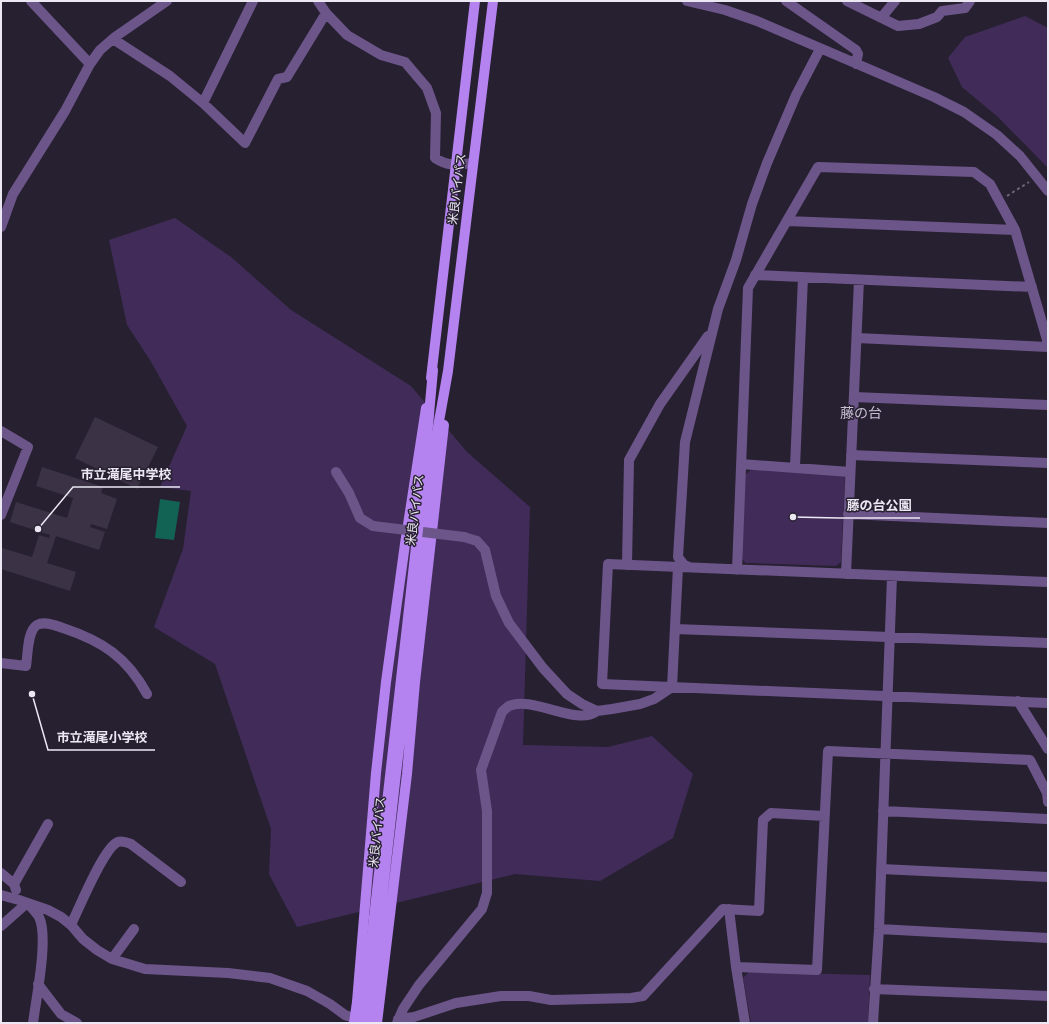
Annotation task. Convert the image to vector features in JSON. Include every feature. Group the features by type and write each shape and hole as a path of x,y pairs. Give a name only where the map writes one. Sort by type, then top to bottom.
{"main road":[{"name":"米良バイパス","path":"362,1023 420,511 433,370 475,1"},
{"name":"米良バイパス","path":"368,1023 436,438 448,371 493,1"},
{"path":"354,1023 376,773 386,682 423,422 433,370"},
{"path":"378,1018 407,774 415,682 443,446 448,371"}],"street":[{"path":"31,1 90,64"},
{"path":"2,221 13,194 65,111 90,64 100,50 113,39 167,1"},
{"path":"203,103 253,1"},
{"path":"318,1 326,13 347,35 381,54 405,62 427,88 436,113 435,158 444,164 456,165 473,163"},
{"path":"687,1 744,16 934,98 977,120 997,134 1020,156 1048,190"},
{"path":"786,1 856,50 858,54 856,64"},
{"path":"847,1 898,26 919,24 937,17 942,11 965,8 970,1"},
{"path":"881,18 895,1"},
{"path":"113,39 170,76 203,103 245,143 278,79 287,77 326,13"},
{"path":"695,568 684,566 678,557 684,442 718,309 736,260 754,197 796,95 820,49"},
{"path":"737,570 748,288 818,167 974,172 990,184 1015,230 1048,343"},
{"path":"787,221 1015,230"},
{"path":"755,275 1032,287"},
{"path":"795,467 803,277"},
{"path":"846,574 859,280"},
{"path":"627,565 629,460 660,404 712,331"},
{"path":"857,338 1048,347"},
{"path":"854,397 1048,405"},
{"path":"1,431 28,447 1,515"},
{"path":"851,455 1048,463"},
{"path":"741,464 850,472"},
{"path":"336,472 349,493 360,518 373,526 464,537 477,541 485,550 496,596 509,624 543,668 568,694 582,704 597,711"},
{"path":"848,514 1048,523"},
{"path":"1048,582 608,564 602,684 1048,703"},
{"path":"672,687 678,567"},
{"path":"873,1023 879,929 892,576"},
{"path":"1,663 26,666 31,632 36,626 45,623 81,634 99,643 130,667 148,694"},
{"path":"675,629 1048,643"},
{"path":"398,1021 403,1009 419,985 482,909 487,893 487,811 481,770 502,712 510,706 524,704 575,715 592,715 597,711 640,704 654,699 672,687"},
{"path":"1018,701 1045,739 1048,749"},
{"path":"736,967 817,970 828,752 1030,760 1047,793 1048,802"},
{"path":"883,811 1048,817"},
{"path":"398,1021 456,1003 501,996 529,996 551,1000 631,998 643,996 723,908 759,910 763,820 770,813 824,816"},
{"path":"14,884 48,824"},
{"path":"71,925 102,860 115,843 121,842 131,844 181,882"},
{"path":"881,869 1048,877"},
{"path":"1,873 14,884 23,901 39,918 42,932 43,950 33,1023"},
{"path":"1,895 48,910 61,917 71,925 83,939 112,959 146,969 228,972 270,978 307,991 330,1004 344,1019 368,1023"},
{"path":"1,926 23,901"},
{"path":"729,909 745,1023"},
{"path":"112,959 134,929"},
{"path":"879,929 1048,938"},
{"path":"38,984 61,1014 77,1023"},
{"path":"874,989 1048,996"}],"path":[{"path":"999,201 1038,177"}],"shaded area":[{"path":"1025,16 1048,28 1048,168 998,117 962,87 948,58 965,37"},
{"path":"175,218 231,257 291,310 411,386 467,452 530,507 523,745 608,747 652,736 693,774 673,838 600,881 515,874 297,927 269,874 271,829 215,664 154,627 183,549 191,491 160,487 187,426 150,360 127,325 109,240"},
{"path":"752,469 845,475 841,562 836,566 746,563 741,558 745,475"},
{"path":"160,499 180,502 174,540 155,538"},
{"path":"749,972 870,975 868,1023 751,1023 743,978"}],"building":[{"path":"95,417 158,447 137,489 75,458"},
{"path":"42,467 103,487 101,493 117,499 107,529 91,524 90,527 105,532 99,550 56,536 47,563 76,572 70,591 1,569 2,548 32,557 39,535 49,538 50,535 10,522 16,502 67,518 73,498 36,486"}],"place":[{"name":"藤の台公園","path":"793,517"},
{"name":"市立滝尾中学校","path":"38,529"},
{"name":"市立滝尾小学校","path":"32,694"}],"district":[{"name":"藤の台","path":"861,413"}]}
